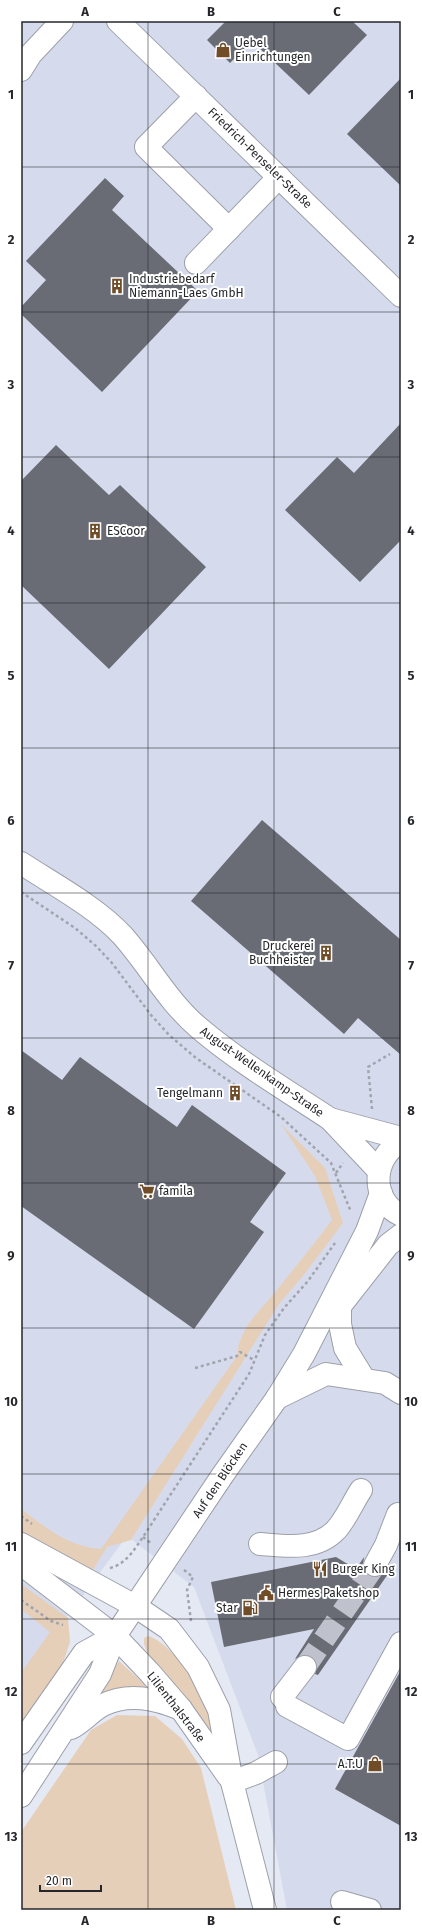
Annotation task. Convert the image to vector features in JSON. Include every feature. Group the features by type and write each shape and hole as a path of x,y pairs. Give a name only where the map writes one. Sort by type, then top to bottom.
{"main road":[{"path":"21,70 31,54 62,21"},
{"name":"Friedrich-Penseler-Straße","path":"118,21 401,296"},
{"path":"196,96 146,147 229,229"},
{"path":"196,263 278,177"},
{"name":"August-Wellenkamp-Straße","path":"21,863 104,918 122,935 174,1004 198,1027 224,1048 330,1120 379,1171"},
{"name":"August-Wellenkamp-Straße","path":"330,1120 401,1138"},
{"name":"Auf den Blöcken","path":"21,1796 100,1674 115,1636 277,1398 304,1354 367,1231 381,1193 378,1182 379,1171 384,1157 394,1146 401,1142"},
{"path":"381,1193 387,1204 401,1215"},
{"name":"Auf den Blöcken","path":"304,1354 388,1245 401,1235"},
{"path":"340,1307 340,1324 345,1348 364,1379"},
{"path":"277,1398 326,1374 385,1383 401,1393"},
{"path":"260,1544 297,1547 319,1542 336,1530 361,1490"},
{"path":"375,1565 386,1545 398,1514"},
{"path":"21,1544 135,1606"},
{"path":"21,1564 115,1636 84,1653 21,1743"},
{"name":"Lilienthalstraße","path":"135,1606 169,1629 198,1667 219,1710 232,1782 265,1910"},
{"name":"Lilienthalstraße","path":"115,1636 181,1709 232,1782"},
{"path":"305,1666 284,1701 348,1739 401,1643"},
{"path":"62,1734 104,1704 123,1699 140,1697 160,1700 181,1709"},
{"path":"232,1782 256,1773 276,1762"},
{"path":"342,1902 370,1910"}],"path":[{"path":"21,892 75,928 96,946 112,963 168,1035 196,1058 282,1118 331,1163 352,1214 351,1218"},
{"path":"368,1067 390,1054"},
{"path":"109,1568 117,1566 127,1559 143,1537 249,1374 265,1335 284,1308 308,1281 338,1240"},
{"path":"195,1368 237,1356 240,1352 254,1360"}],"shaded area":[{"path":"21,21 401,21 401,1910 287,1910 258,1755 194,1587 127,1536 21,1679"},
{"path":"281,1124 325,1168 343,1223 303,1276 279,1304 131,1540 107,1547 89,1576 21,1534 21,1509 58,1535 78,1545 101,1549 237,1356 242,1336 251,1320 277,1290 332,1220 315,1176"},
{"path":"21,1584 68,1618 70,1642 59,1675 21,1726 21,1673 50,1632 21,1609"},
{"path":"149,1636 158,1641 177,1658 193,1680 211,1717 222,1756 173,1683 148,1655 144,1644 144,1638"},
{"path":"119,1661 153,1692 95,1699"},
{"path":"117,1715 155,1716 182,1739 201,1768 236,1910 21,1910 21,1832 91,1730"}],"building":[{"path":"226,21 352,21 367,35 309,95 252,41 230,63 207,40"},
{"path":"401,78 401,186 347,134"},
{"name":"Industriebedarf Niemann-Laes GmbH","path":"105,178 124,196 112,210 198,291 102,392 21,314 21,307 46,280 26,261"},
{"path":"401,423 401,540 360,582 285,510 337,457 354,473"},
{"name":"ESCoor","path":"56,445 109,495 120,485 206,567 109,669 21,585 21,481"},
{"name":"Druckerei Buchheister","path":"262,820 401,940 401,1055 358,1018 344,1034 191,901"},
{"name":"famila","path":"21,1050 62,1080 80,1057 177,1127 192,1105 286,1173 250,1222 264,1232 194,1329 21,1206"},
{"path":"336,1557 356,1569 364,1557 363,1566 365,1572 369,1576 376,1577 385,1572 388,1574 318,1675 315,1674 317,1663 312,1657 306,1655 295,1659 314,1629 224,1647 211,1582"},
{"name":"A.T.U","path":"401,1670 401,1826 335,1789"}],"tunnel":[{"path":"305,1667 375,1565"}],"place":[{"name":"Uebel Einrichtungen","path":"223,50"},
{"name":"Industriebedarf Niemann-Laes GmbH","path":"117,286"},
{"name":"ESCoor","path":"95,531"},
{"name":"Druckerei Buchheister","path":"326,953"},
{"name":"Tengelmann","path":"235,1093"},
{"name":"famila","path":"147,1191"},
{"name":"Burger King","path":"320,1569"},
{"name":"Hermes Paketshop","path":"266,1593"},
{"name":"Star","path":"250,1608"},
{"name":"A.T.U","path":"375,1764"}]}
